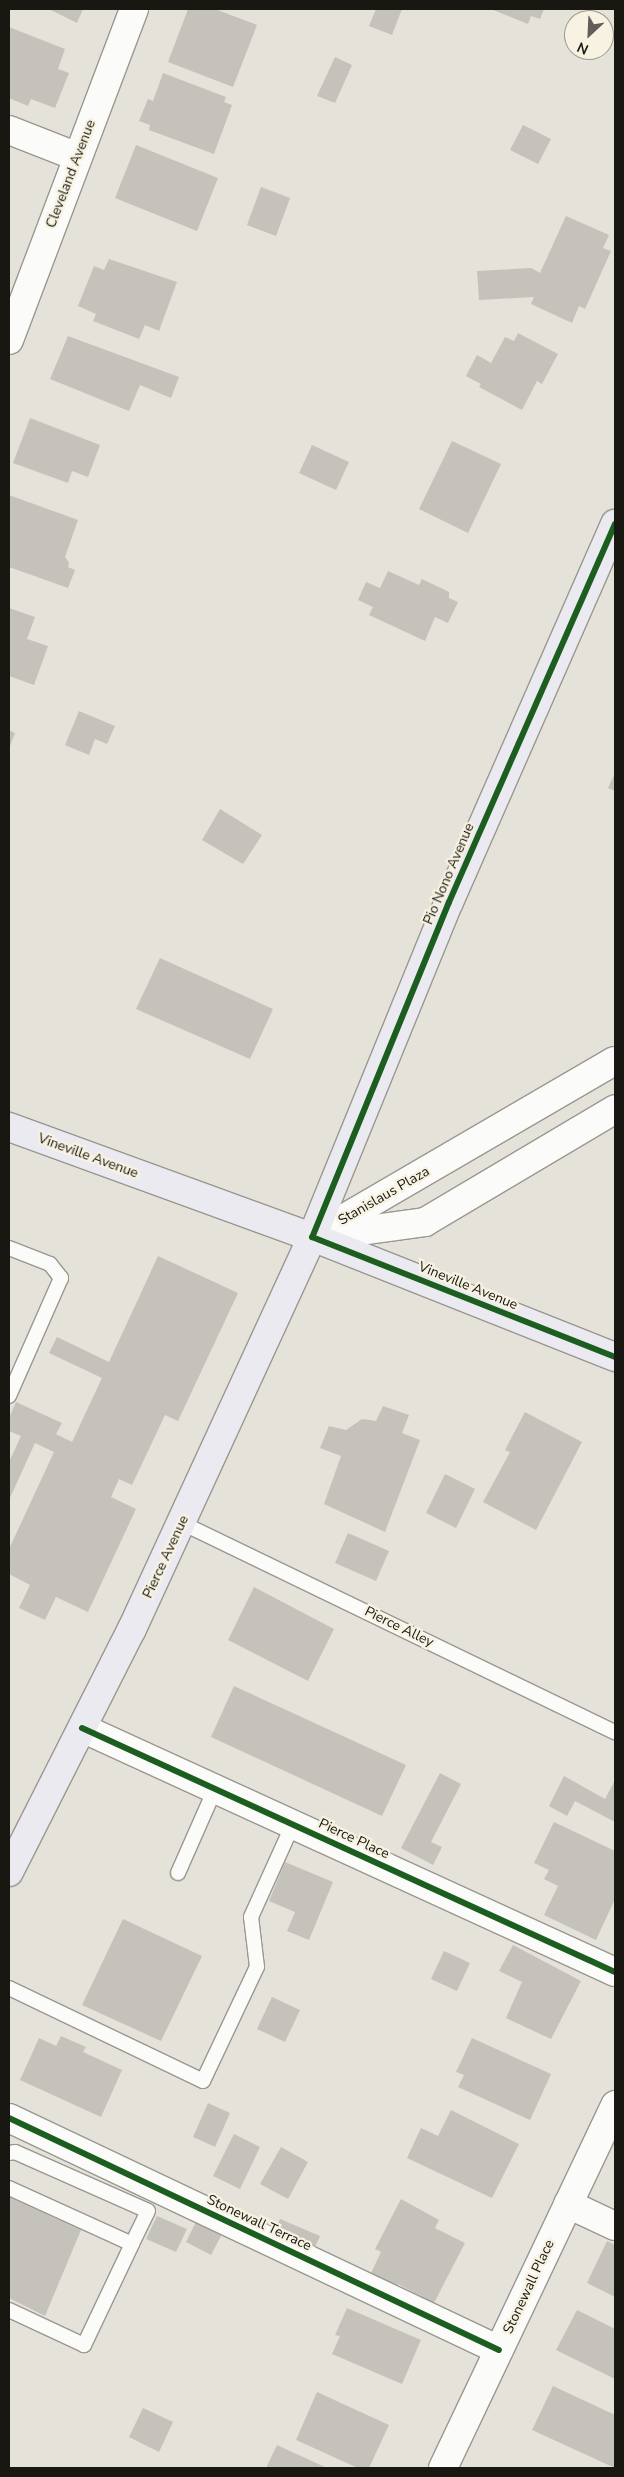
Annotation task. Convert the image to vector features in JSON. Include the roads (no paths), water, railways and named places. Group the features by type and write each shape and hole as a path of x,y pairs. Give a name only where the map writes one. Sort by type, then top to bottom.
{"main road":[{"name":"Pio Nono Avenue","path":"312,1237 449,902 615,524"},
{"name":"Vineville Avenue","path":"9,1127 312,1237 615,1357"},
{"name":"Pierce Avenue","path":"9,1872 182,1523 312,1237"}],"street":[{"name":"Cleveland Avenue","path":"9,340 134,9"},
{"path":"9,130 78,157"},
{"name":"Stanislaus Plaza","path":"312,1237 615,1061"},
{"name":"Stanislaus Plaza","path":"312,1237 425,1222 615,1109"},
{"name":"Pierce Place","path":"82,1728 615,1972"},
{"name":"Stonewall Place","path":"443,2468 615,2105"},
{"name":"Stonewall Terrace","path":"9,2118 499,2350"},
{"path":"568,2204 615,2226"}],"lane":[{"path":"9,1248 50,1264 61,1278 9,1396"},
{"name":"Pierce Alley","path":"182,1523 615,1732"},
{"path":"178,1873 215,1789"},
{"path":"9,1988 203,2081 257,1967 252,1917 293,1824"},
{"path":"9,2153 15,2152 148,2211 84,2345 9,2310"},
{"path":"9,2188 132,2244"}]}
